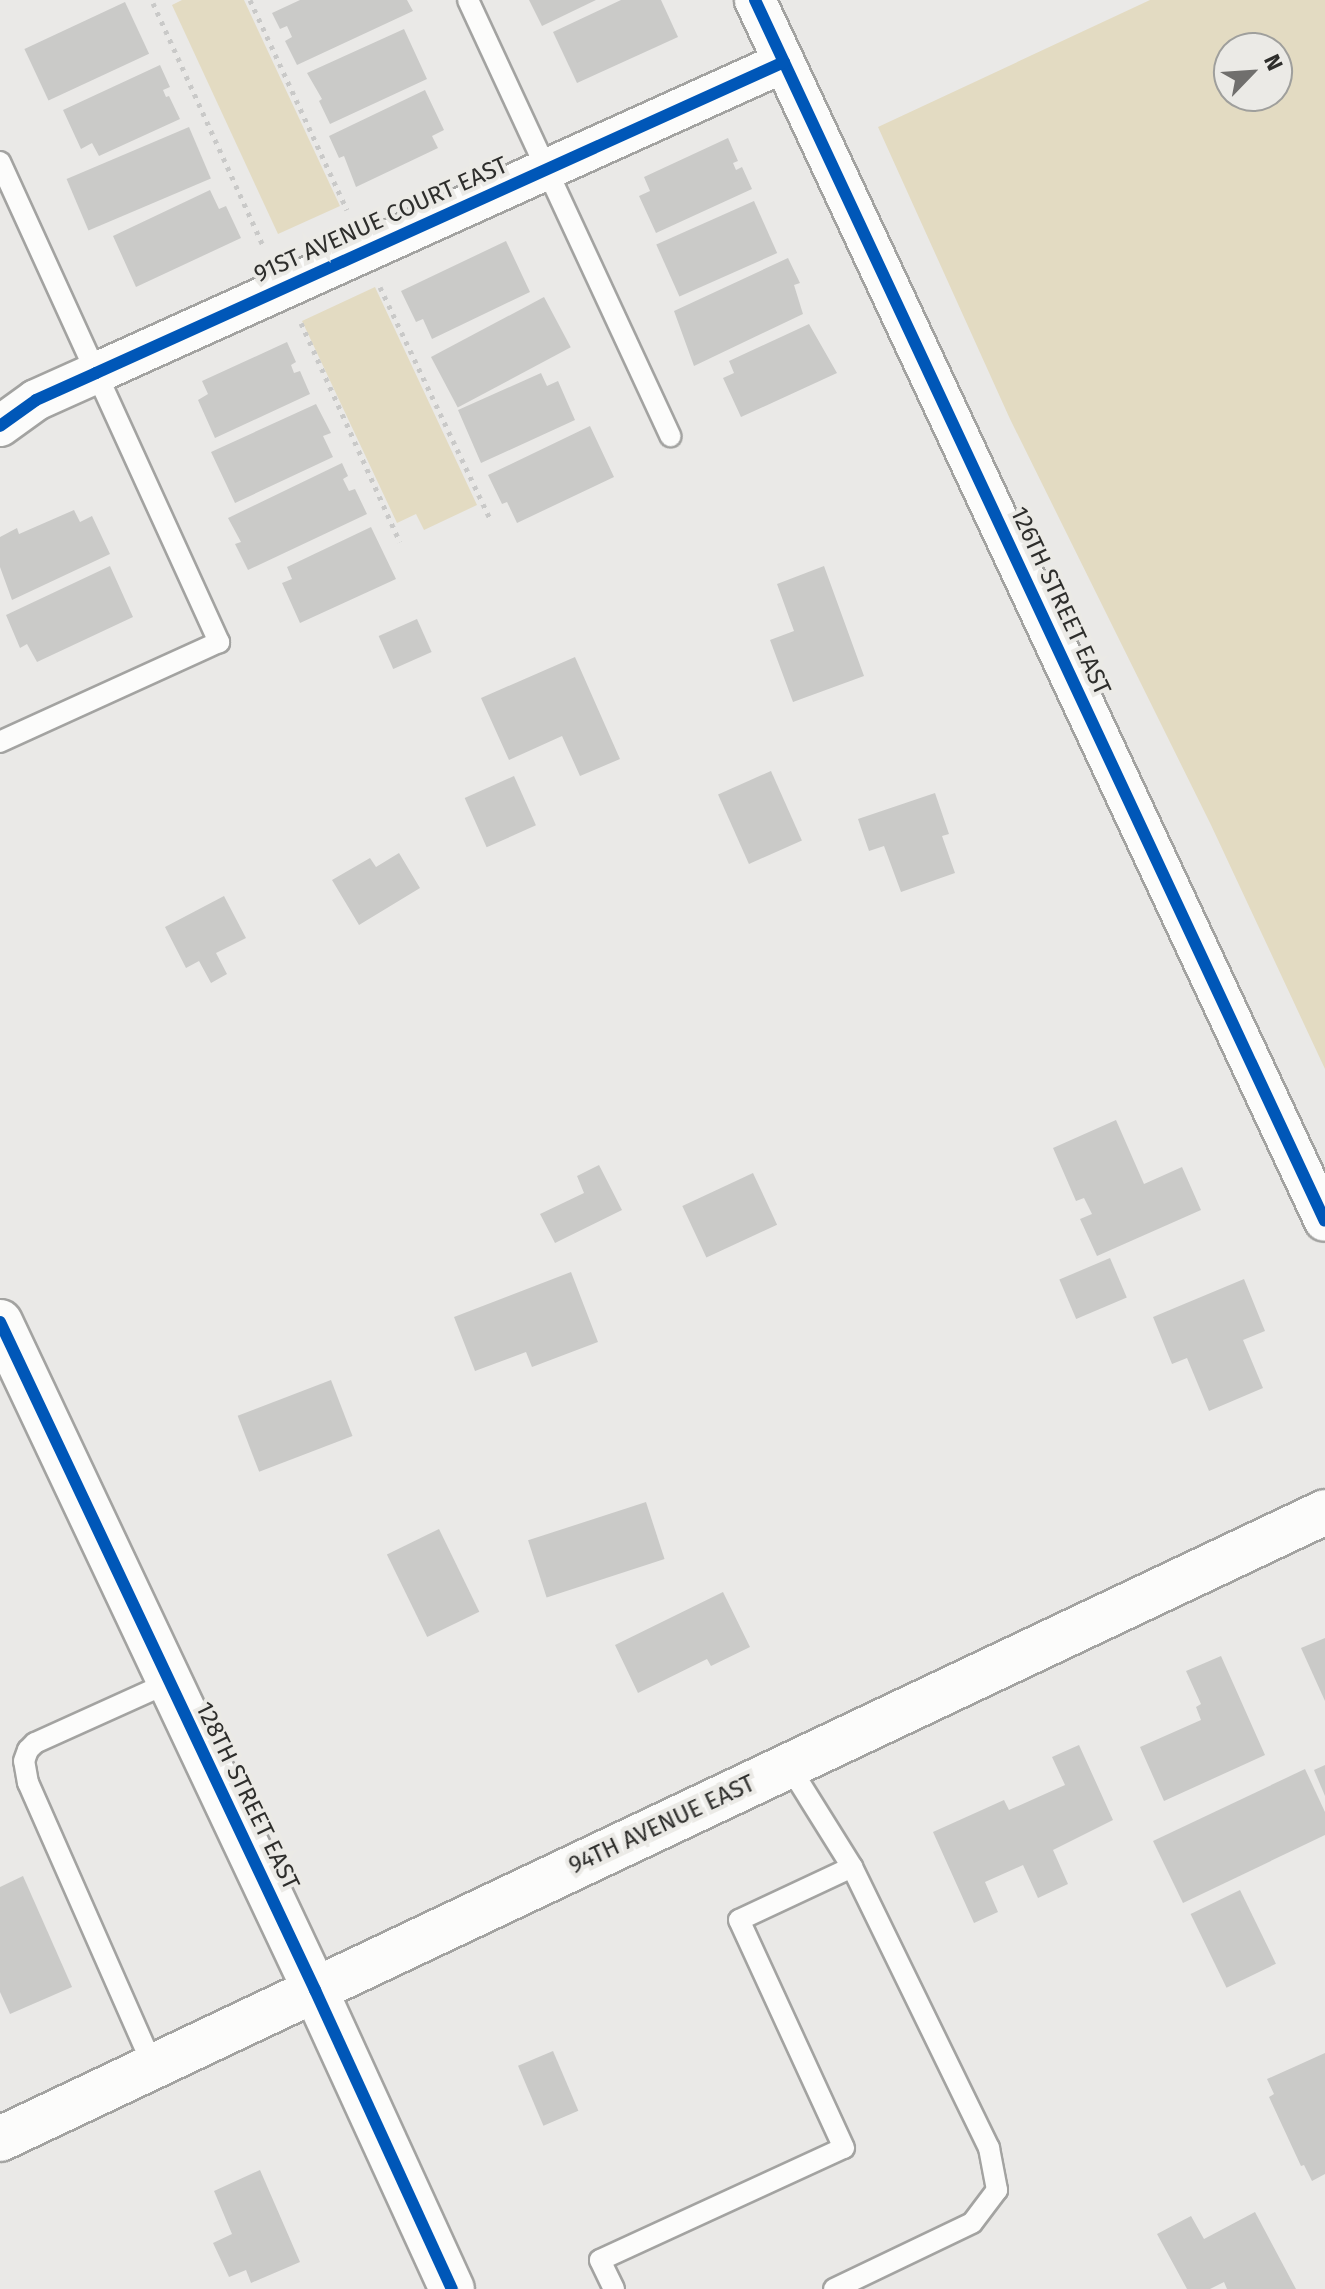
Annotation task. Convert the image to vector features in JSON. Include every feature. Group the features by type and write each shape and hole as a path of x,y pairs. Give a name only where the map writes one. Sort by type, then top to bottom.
{"main road":[{"name":"128TH STREET EAST","path":"0,1322 315,1990 452,2289"},
{"name":"94TH AVENUE EAST","path":"0,2139 1325,1512"}],"street":[{"name":"126TH STREET EAST","path":"755,0 1325,1221"},
{"name":"91ST AVENUE COURT EAST","path":"0,426 36,400 784,62"}],"lane":[{"path":"468,0 670,436"},
{"path":"0,162 219,642 0,742"},
{"path":"153,2066 28,1783 24,1761 35,1743 168,1683"},
{"path":"789,1766 852,1867 989,2148 997,2190 972,2223 834,2289"},
{"path":"614,2289 600,2260 844,2148 739,1920 852,1867"}],"path":[{"path":"250,0 347,210"},
{"path":"153,3 264,248"},
{"path":"377,279 490,519"},
{"path":"297,315 400,542"}],"shaded area":[{"path":"182,0 244,0 340,206 278,234 172,5"},
{"path":"1150,0 1325,0 1325,1069 1211,825 1010,419 878,127"},
{"path":"375,287 477,505 424,530 416,514 397,523 302,321"}],"building":[{"path":"300,0 407,0 413,11 297,65 285,41 292,37 287,26 280,29 272,13"},
{"path":"529,0 596,0 542,26"},
{"path":"621,0 661,0 678,37 577,83 553,32"},
{"path":"125,2 149,54 48,101 24,49"},
{"path":"404,29 427,79 330,124 319,101 322,99 307,73"},
{"path":"160,65 170,87 163,90 180,119 99,156 92,143 81,149 63,110"},
{"path":"425,90 444,130 432,136 438,148 356,187 344,156 339,158 329,136"},
{"path":"189,127 211,179 88,231 67,179"},
{"path":"728,138 738,161 733,163 736,170 742,167 752,189 656,233 639,196 650,191 644,177"},
{"path":"210,190 219,209 226,206 241,238 136,287 113,236"},
{"path":"754,201 777,253 679,297 656,245"},
{"path":"506,241 530,292 432,339 423,319 416,322 401,291"},
{"path":"788,258 800,283 794,285 803,314 694,366 674,311"},
{"path":"544,297 571,347 458,407 431,357"},
{"path":"809,324 837,373 741,417 723,378 734,373 729,361"},
{"path":"287,342 296,362 291,365 294,373 300,371 310,394 215,438 198,400 208,394 202,381"},
{"path":"541,373 547,386 558,381 575,420 481,463 458,410"},
{"path":"316,404 331,433 323,436 333,457 235,503 211,452"},
{"path":"590,426 614,477 517,523 507,502 502,504 488,475"},
{"path":"342,463 348,476 343,479 349,491 355,489 367,514 248,570 235,544 241,542 228,518"},
{"path":"74,510 80,522 92,516 110,554 12,600 0,567 0,537 17,528 19,534"},
{"path":"371,527 396,579 300,623 282,583 292,579 287,567"},
{"path":"110,566 133,617 37,662 27,644 20,648 6,615"},
{"path":"824,566 864,676 793,702 770,640 794,631 777,584"},
{"path":"417,619 432,652 393,669 379,636"},
{"path":"575,657 620,759 580,776 562,736 509,760 481,698"},
{"path":"771,771 802,840 749,864 718,795"},
{"path":"514,776 536,825 487,847 465,798"},
{"path":"935,793 949,834 942,836 955,873 901,892 884,846 869,851 858,819"},
{"path":"399,853 420,888 359,925 332,880 370,858 376,867"},
{"path":"224,896 246,938 216,953 227,974 211,983 199,961 186,968 165,927"},
{"path":"1116,1120 1144,1184 1182,1167 1201,1210 1097,1256 1080,1219 1092,1214 1084,1198 1076,1201 1053,1148"},
{"path":"599,1165 622,1210 555,1243 540,1214 584,1193 577,1176"},
{"path":"753,1173 777,1225 706,1258 682,1206"},
{"path":"1110,1258 1127,1298 1076,1319 1059,1279"},
{"path":"571,1272 598,1342 532,1367 526,1352 475,1371 454,1317"},
{"path":"1244,1279 1265,1331 1243,1340 1263,1388 1209,1411 1187,1358 1172,1364 1153,1317"},
{"path":"331,1380 353,1436 259,1472 238,1416"},
{"path":"646,1502 665,1559 547,1597 528,1540"},
{"path":"439,1529 479,1612 427,1637 387,1554"},
{"path":"723,1592 750,1647 711,1666 707,1659 638,1693 615,1645"},
{"path":"1325,1638 1325,1701 1301,1648"},
{"path":"1221,1656 1265,1755 1164,1801 1140,1747 1201,1720 1196,1707 1201,1704 1186,1671"},
{"path":"1079,1745 1113,1820 1053,1850 1068,1884 1038,1898 1023,1865 985,1882 998,1912 974,1923 933,1832 1004,1800 1009,1810 1065,1785 1052,1757"},
{"path":"1325,1765 1325,1796 1314,1770"},
{"path":"1305,1769 1325,1812 1325,1835 1183,1903 1153,1841"},
{"path":"23,1876 72,1987 10,2014 0,1992 0,1887"},
{"path":"1240,1890 1276,1964 1227,1988 1191,1914"},
{"path":"553,2051 578,2111 543,2126 518,2066"},
{"path":"1325,2053 1325,2174 1312,2181 1304,2165 1301,2166 1269,2097 1274,2094 1267,2079"},
{"path":"260,2170 300,2262 251,2283 246,2270 229,2277 213,2243 232,2234 214,2191"},
{"path":"1255,2212 1296,2289 1227,2289 1224,2282 1210,2289 1187,2289 1157,2234 1191,2216 1204,2239"}],"cycle path":[{"path":"755,0 1325,1221"},
{"path":"0,426 36,400 784,62"},
{"path":"0,1322 315,1990 452,2289"}]}
